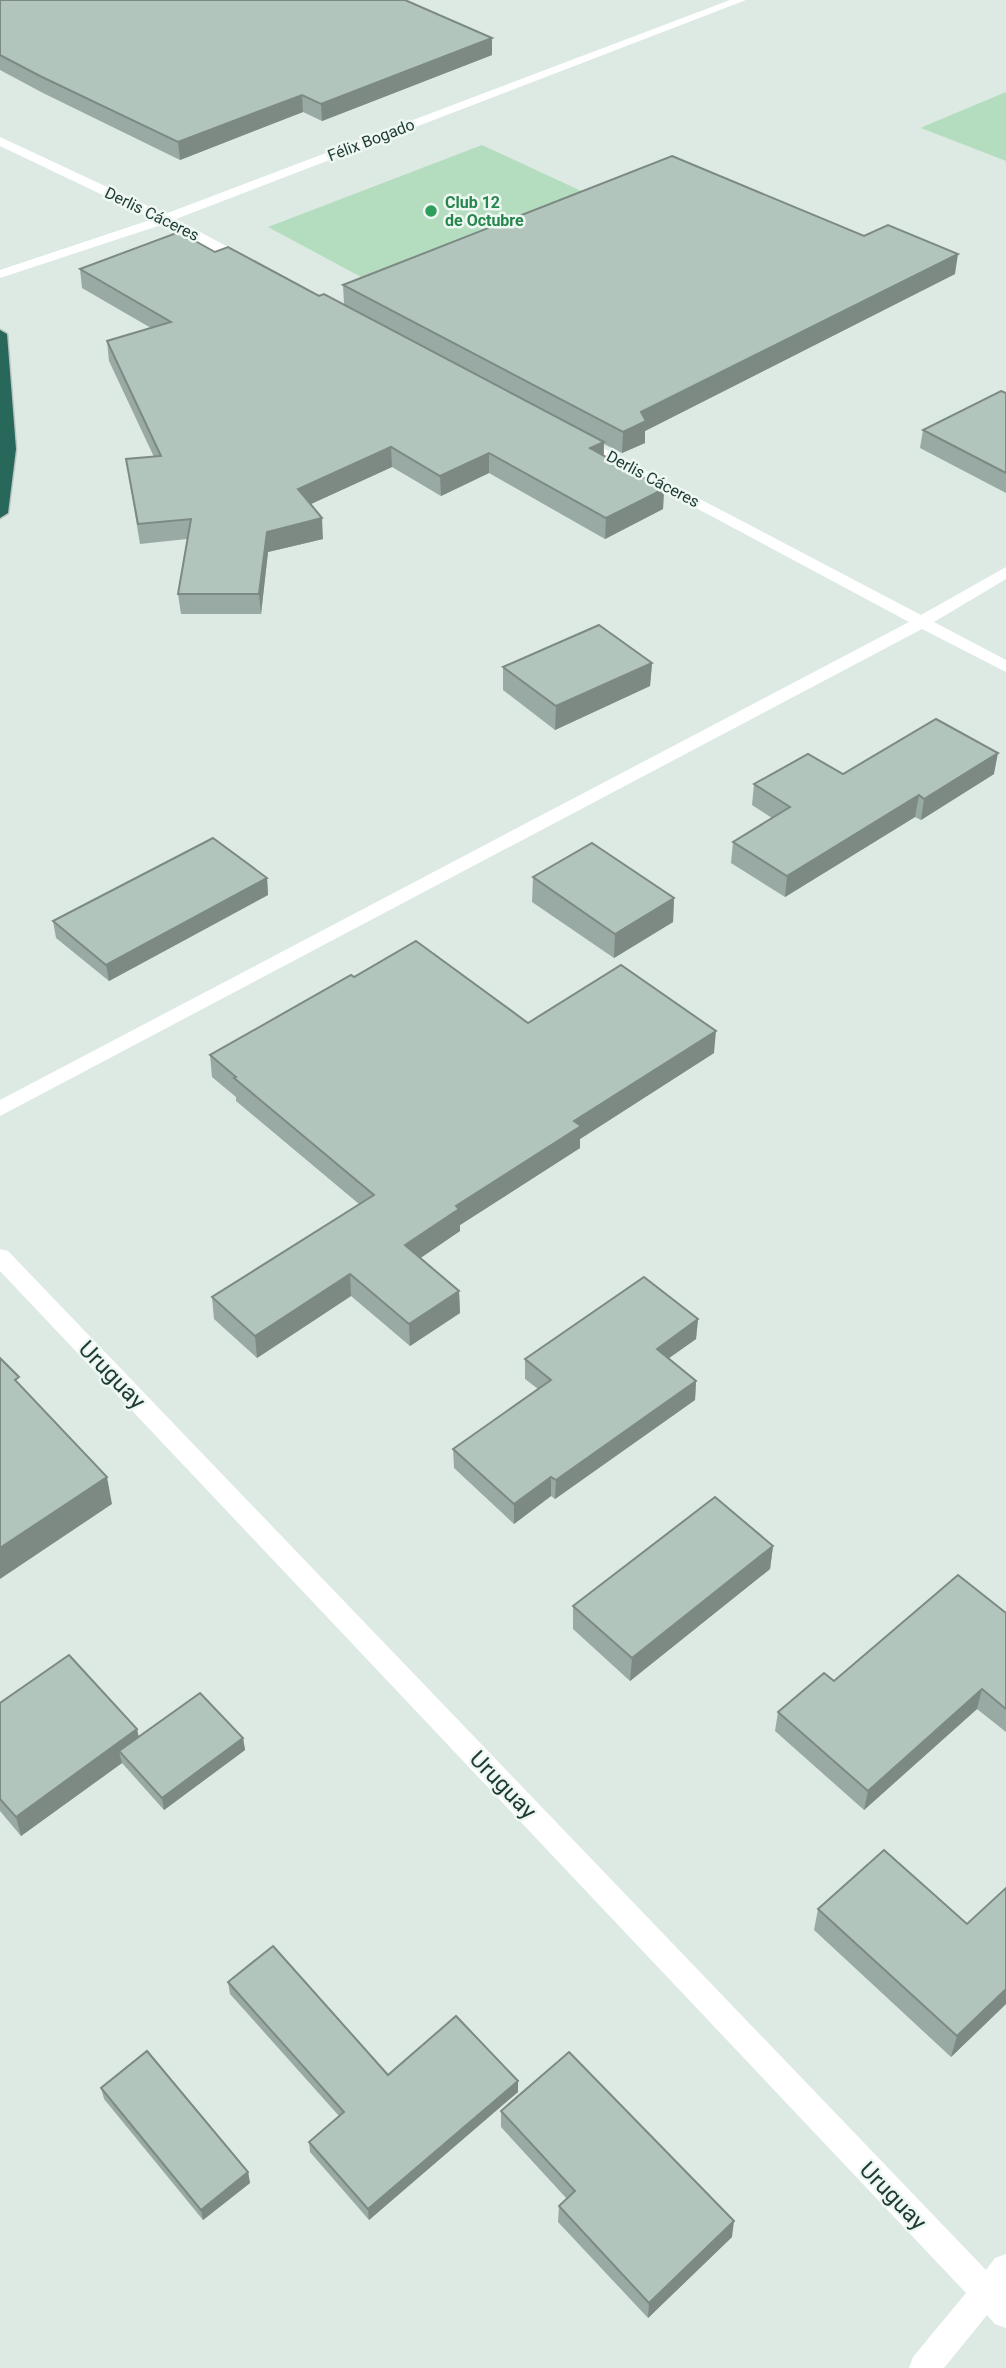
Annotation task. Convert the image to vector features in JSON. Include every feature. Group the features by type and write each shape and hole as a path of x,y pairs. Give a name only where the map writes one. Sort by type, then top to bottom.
{"highway":[{"path":"0,334 9,449 0,513"}],"street":[{"name":"Félix Bogado","path":"0,274 164,219 740,0"},
{"name":"Derlis Cáceres","path":"0,141 164,219 262,271"},
{"name":"Derlis Cáceres","path":"568,433 1006,667"},
{"path":"0,1109 922,622 1006,572"},
{"name":"Uruguay","path":"0,1257 996,2304"},
{"path":"925,2368 996,2304 1006,2269"}],"green space":[{"path":"1006,92 1006,161 921,128 927,125"},
{"name":"Club 12 de Octubre","path":"482,145 592,196 376,285 268,227"}],"building":[{"path":"0,0 405,0 492,38 321,104 302,95 178,142 0,55"},
{"path":"672,156 864,236 888,225 958,254 641,412 646,421 623,432 343,285"},
{"path":"179,232 215,252 228,247 319,296 324,294 604,442 590,448 664,489 606,518 489,453 440,476 391,447 298,489 322,518 267,532 259,594 178,594 191,519 138,524 126,459 161,456 107,341 171,322 80,269"},
{"path":"1001,391 1006,393 1006,473 923,430"},
{"path":"599,625 652,663 556,706 503,667"},
{"path":"936,719 998,753 924,799 919,795 787,876 733,842 790,807 754,784 808,754 843,774"},
{"path":"213,838 267,878 106,965 53,921"},
{"path":"592,843 674,898 615,934 533,877"},
{"path":"416,941 528,1023 621,965 716,1031 574,1121 581,1126 456,1206 459,1209 405,1245 459,1291 409,1324 350,1274 255,1336 212,1297 374,1195 210,1055"},
{"path":"644,1277 698,1319 657,1349 696,1381 556,1480 551,1477 514,1504 453,1449 551,1380 525,1359"},
{"path":"0,1358 19,1377 15,1380 107,1477 0,1548"},
{"path":"715,1497 773,1546 632,1658 573,1606"},
{"path":"958,1575 1006,1613 1006,1709 982,1689 868,1791 778,1712 824,1673 834,1681"},
{"path":"69,1655 137,1729 16,1817 0,1799 0,1703"},
{"path":"200,1693 243,1738 162,1798 119,1751"},
{"path":"884,1850 967,1924 1006,1888 1006,1989 957,2036 818,1909"},
{"path":"273,1946 388,2075 456,2016 518,2081 368,2209 309,2142 344,2112 228,1982"},
{"path":"147,2051 248,2172 201,2210 101,2088"},
{"path":"569,2052 734,2221 649,2303 559,2206 575,2191 501,2111"}],"place":[{"name":"Club 12 de Octubre","path":"431,211"}]}
